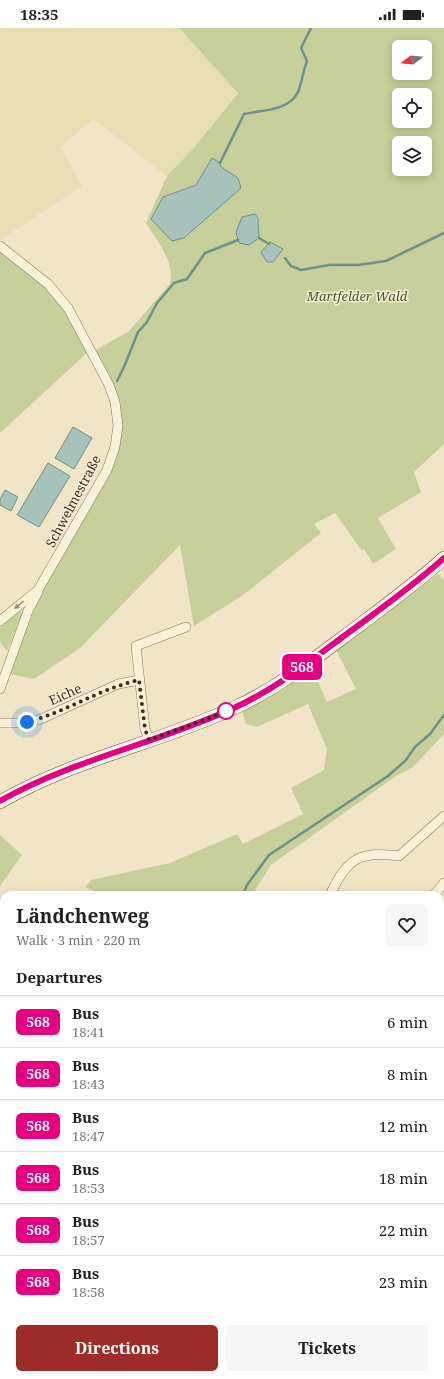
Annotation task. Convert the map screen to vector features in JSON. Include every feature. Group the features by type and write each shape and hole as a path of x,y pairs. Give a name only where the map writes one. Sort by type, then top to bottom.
{"main road":[{"path":"0,802 68,770 235,707 280,683 412,586 444,558"}],"street":[{"name":"Schwelmestraße","path":"0,246 48,284 68,308 109,385 115,402 118,425 115,447 107,470 38,590 0,621"},
{"path":"0,689 28,611 38,590"},
{"path":"149,740 145,729 136,646 186,627"},
{"name":"Eiche","path":"0,723 27,722 41,719 118,684 139,680"},
{"path":"332,891 343,870 354,861 375,854 399,856 444,816"},
{"path":"437,891 444,883"}],"shaded area":[{"path":"0,28 178,28 238,92 193,149 167,176 93,119 60,147 82,186 0,240"}],"green space":[{"name":"Martfelder Wald","path":"179,28 444,28 444,444 414,472 421,492 378,518 396,549 373,564 364,549 362,551 335,513 314,524 321,533 243,595 194,626 180,545 80,648 34,679 9,674 42,590 102,484 120,425 94,351 129,331 170,284 171,276 168,259 146,223 167,176 193,149 238,93","holes":["212,158 221,167 238,178 163,197 196,185"]},
{"path":"0,247 46,285 65,310 88,352 0,433"},
{"path":"438,574 444,580 444,734 413,767 396,776 271,865 255,891 95,891 85,887 91,880 170,863 237,834 243,844 303,814 291,788 324,770 327,749 308,704 257,727 246,724 242,712 282,690 305,673 309,680 316,677 327,702 356,689 336,650"},
{"path":"20,611 23,612 7,651 0,642 0,627"},
{"path":"0,835 22,855 0,886"}],"water":[{"path":"212,158 220,163 221,167 238,178 241,188 184,238 172,241 151,219 163,197 196,185"},
{"path":"255,214 258,218 259,238 249,245 239,243 236,232 242,217"},
{"path":"270,242 283,249 273,262 267,262 261,252"},
{"path":"73,427 92,438 74,469 55,458"},
{"path":"48,463 70,476 39,527 17,515"},
{"path":"5,490 18,497 11,511 0,505 0,499"}],"waterway":[{"path":"220,163 244,114 274,109 288,103 294,98 298,92 307,61 301,48 311,28"},
{"path":"285,258 291,266 301,270 329,265 358,265 386,261 444,233"},
{"path":"259,238 269,244"},
{"path":"117,381 138,332 147,322 157,303 174,283 187,279 205,253 238,240"},
{"path":"245,891 247,885 269,855 388,776 406,760 415,747 430,734 444,715"}],"bus line":[{"name":"568","path":"0,801 88,762 201,721 258,696 291,676 412,586 444,558"}],"route":[{"path":"27,722 41,719 118,684 139,680 145,729 149,740 228,711 226,711"}]}
